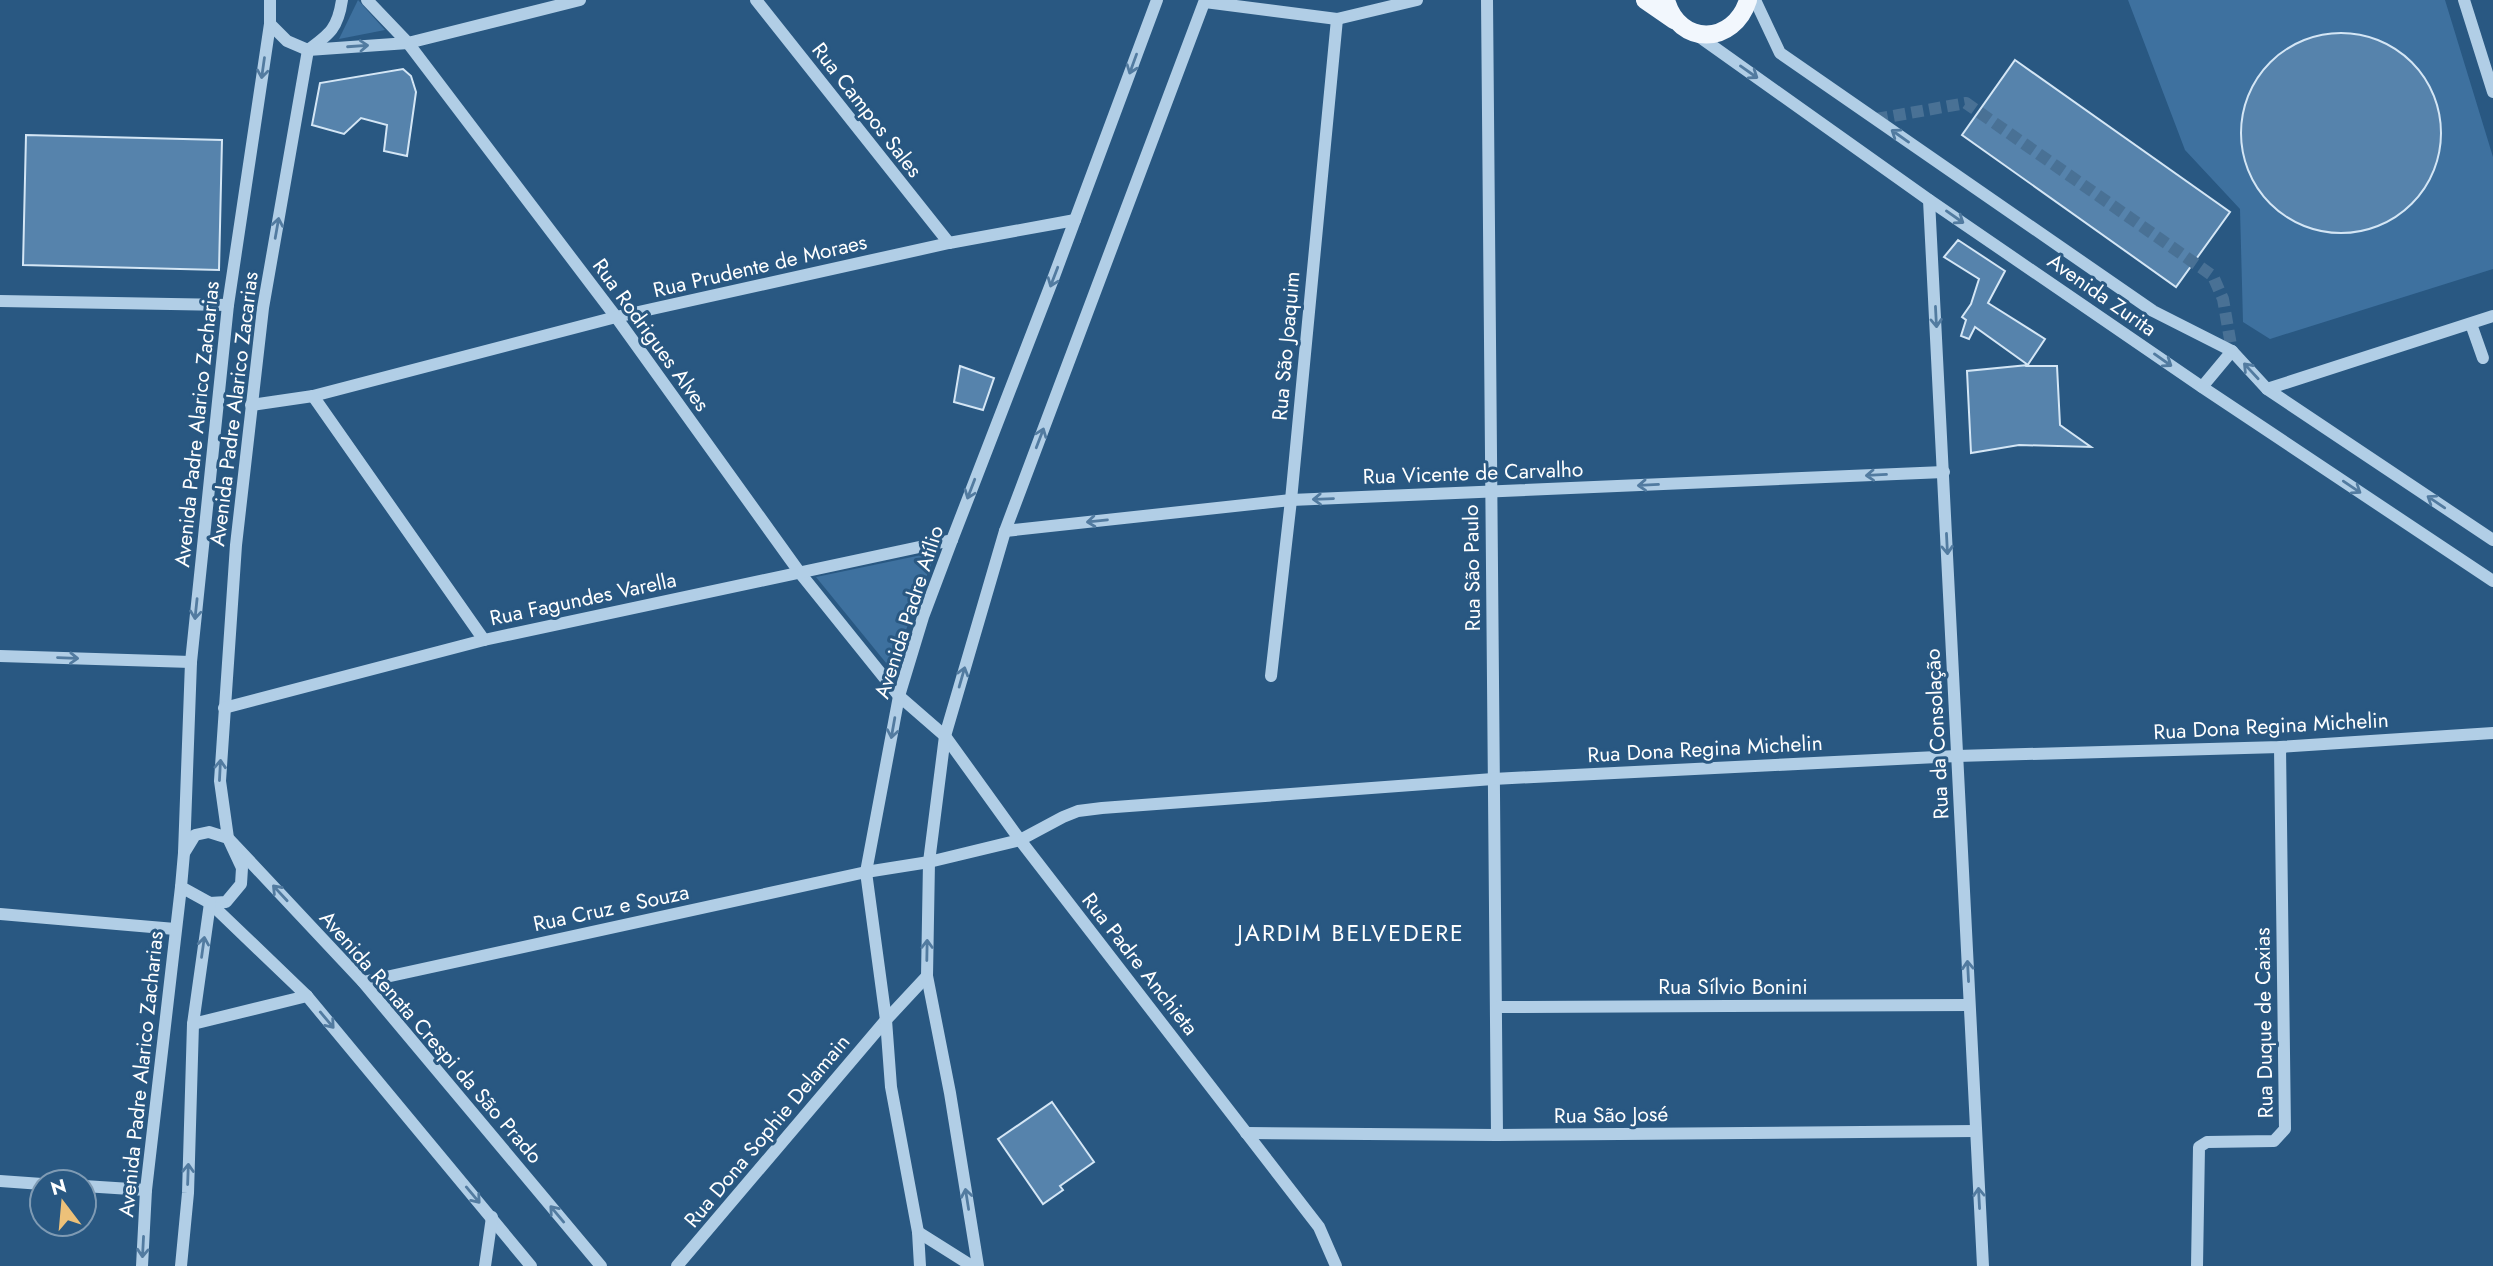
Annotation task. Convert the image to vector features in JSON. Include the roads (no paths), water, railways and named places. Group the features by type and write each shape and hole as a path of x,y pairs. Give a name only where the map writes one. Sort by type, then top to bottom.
{"main road":[{"path":"1645,0 1693,33 1708,35 1728,29 1743,14 1748,0"},
{"path":"1666,0 1676,22"}],"street":[{"name":"Avenida Padre Alarico Zacharias","path":"184,853 191,662 228,305 270,24 270,0"},
{"path":"308,50 331,34 342,0"},
{"name":"Rua Rodrigues Alves","path":"367,0 408,43 616,317 800,573 899,696"},
{"path":"270,24 287,41 308,50 408,43 580,0"},
{"name":"Rua Campos Sales","path":"756,0 948,243"},
{"name":"Avenida Padre Atílio","path":"920,1266 918,1232 891,1087 886,1020 866,872 899,696 923,617 1157,0"},
{"path":"978,1266 950,1093 927,976 929,862 945,736 1004,531 1205,1 1337,19 1417,0"},
{"name":"Rua São Paulo","path":"1487,0 1497,1135"},
{"name":"Avenida Zurita","path":"1755,0 1780,53 2152,311 2232,351 2267,389 2493,540"},
{"path":"2464,0 2493,92"},
{"name":"Rua São Joaquim","path":"1271,676 1291,500 1337,19"},
{"name":"Avenida Zurita","path":"1693,33 2202,387 2493,581"},
{"name":"Avenida Padre Alarico Zacarias","path":"228,838 220,781 236,545 263,308 308,50"},
{"name":"Rua da Consolação","path":"1930,200 1983,1266"},
{"name":"Rua Prudente de Moraes","path":"251,405 313,396 616,317 948,243 1075,220"},
{"path":"0,301 228,305"},
{"path":"2267,389 2493,317"},
{"path":"2471,324 2483,358"},
{"path":"2202,387 2232,351"},
{"path":"313,396 484,640"},
{"name":"Rua Vicente de Carvalho","path":"1004,531 1291,500 1944,472"},
{"name":"Rua Fagundes Varella","path":"224,708 484,640 952,540"},
{"path":"0,656 191,662"},
{"name":"Rua Padre Anchieta","path":"899,696 945,736 1020,840 1319,1227 1336,1266"},
{"name":"Rua Dona Regina Michelin","path":"929,862 1020,840 1070,814 1102,808 1493,779 1957,757 2280,747 2493,733"},
{"name":"Rua Duque de Caxias","path":"2197,1266 2199,1147 2207,1142 2274,1141 2285,1129 2280,747"},
{"path":"209,903 226,902 241,884 242,869 228,838 209,832 195,835 184,853 181,887 209,903 307,996 531,1266"},
{"name":"Avenida Renata Crespi da São Prado","path":"228,838 363,982 601,1266"},
{"name":"Rua Cruz e Souza","path":"363,982 866,872 929,862"},
{"name":"Avenida Padre Alarico Zacharias","path":"142,1266 146,1190 181,887"},
{"path":"181,1266 188,1194 193,1024 209,903"},
{"path":"0,914 175,929"},
{"name":"Rua Dona Sophie Delamain","path":"677,1266 886,1020 927,976"},
{"path":"193,1024 307,996"},
{"name":"Rua Sílvio Bonini","path":"1497,1007 1969,1005"},
{"name":"Rua São José","path":"1246,1133 1497,1135 1976,1131"},
{"path":"0,1181 28,1183"},
{"path":"98,1187 146,1190"},
{"path":"485,1266 492,1217"},
{"path":"918,1232 972,1266"}],"tunnel":[{"path":"1876,119 1966,103 2213,276 2223,299 2232,351"}],"district":[{"name":"JARDIM BELVEDERE","path":"1351,933"}]}
